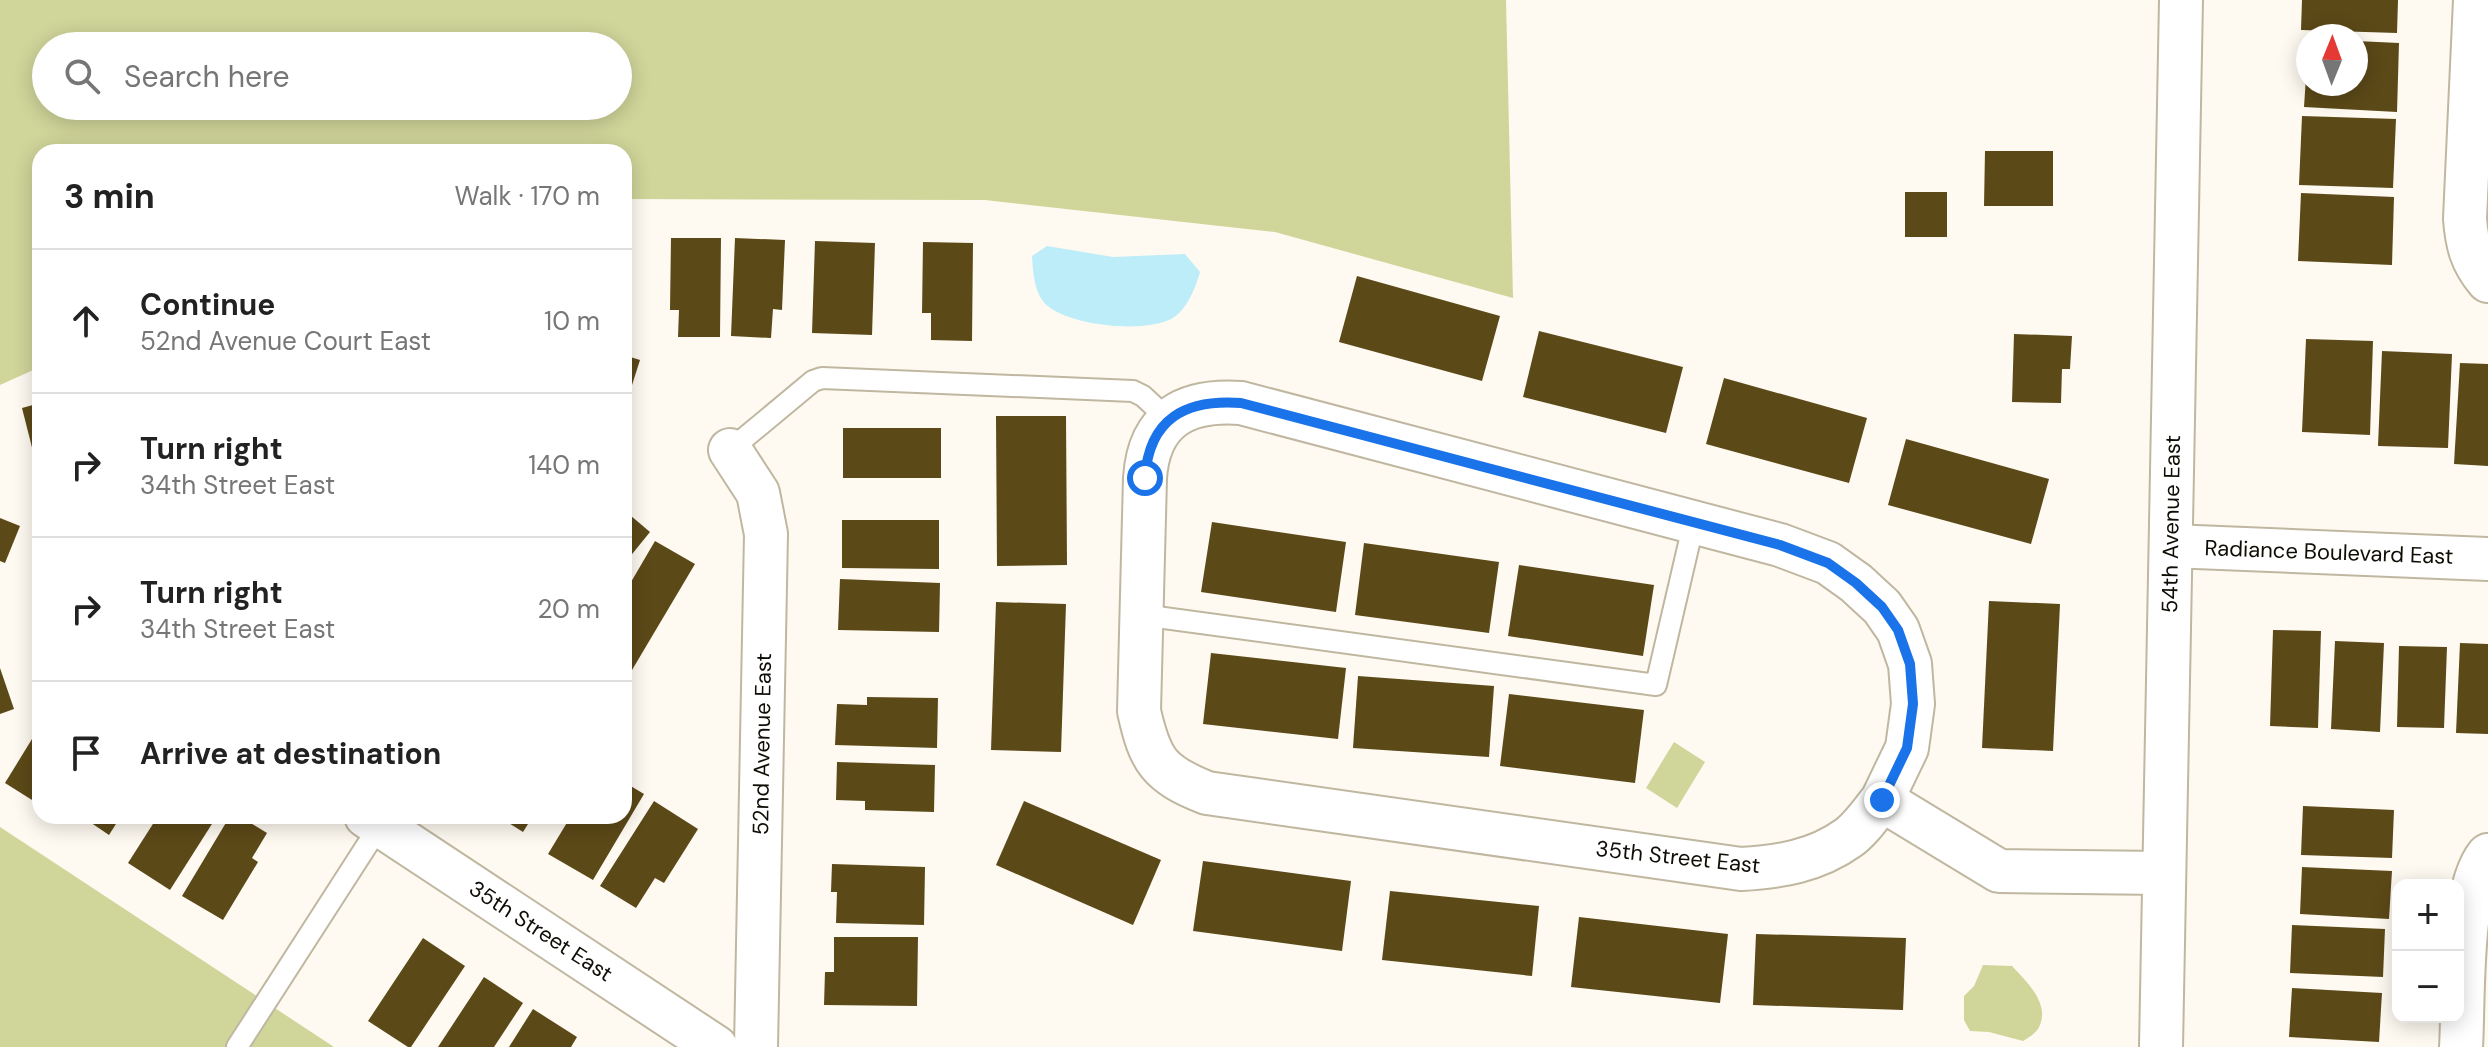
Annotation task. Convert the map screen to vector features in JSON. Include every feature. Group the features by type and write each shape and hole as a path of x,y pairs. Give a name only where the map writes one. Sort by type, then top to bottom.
{"street":[{"name":"54th Avenue East","path":"2161,1047 2181,0"},
{"path":"2475,0 2465,219 2467,245 2486,278"},
{"name":"35th Street East","path":"1142,615 1139,711 1146,745 1160,766 1178,781 1207,793 1741,869 1778,867 1813,857 1851,837 1882,800 1907,748 1913,704 1910,664 1898,630 1882,607 1828,563 1780,545 1241,403 1214,401 1188,407 1170,421"},
{"path":"1142,615 1147,457 1153,439 1170,421"},
{"name":"52nd Avenue East","path":"730,450 758,493 766,534 756,1047"},
{"name":"Radiance Boulevard East","path":"2171,546 2488,559"},
{"path":"1882,800 1999,871 2164,873"},
{"name":"35th Street East","path":"378,824 716,1047"},
{"path":"2461,1047 2469,902 2479,866 2488,855"}],"lane":[{"path":"730,450 813,381 822,378 1133,391 1143,396 1170,421"},
{"path":"1142,615 1656,685 1694,522"},
{"path":"237,1047 371,824"}],"green space":[{"path":"0,0 1506,0 1513,298 1275,232 985,200 632,199 632,144 32,144 32,371 0,385"},
{"path":"1674,742 1705,762 1677,808 1646,788"},
{"path":"0,827 334,1047 0,1047"},
{"path":"1983,965 2012,966 2036,994 2042,1020 2037,1031 2023,1041 1989,1032 1970,1031 1964,1020 1964,996 1974,986"}],"water":[{"path":"1047,246 1113,257 1185,254 1200,272 1186,305 1171,319 1144,326 1091,323 1060,314 1040,297 1032,256"}],"building":[{"path":"2302,0 2398,0 2397,33 2368,32 2368,24 2301,24"},
{"path":"2368,42 2399,43 2397,112 2304,107 2305,96 2368,96"},
{"path":"2302,116 2396,119 2393,188 2299,185"},
{"path":"1985,151 2053,151 2053,206 1984,206"},
{"path":"1905,192 1947,192 1947,237 1905,237"},
{"path":"2301,193 2394,197 2392,265 2298,261"},
{"path":"671,238 721,238 720,337 678,337 679,310 670,310"},
{"path":"735,238 785,240 782,310 773,309 771,338 731,336"},
{"path":"815,241 875,243 872,335 812,333"},
{"path":"923,242 973,243 972,341 931,340 931,313 922,313"},
{"path":"1357,276 1500,316 1482,381 1339,342"},
{"path":"1539,331 1683,367 1666,433 1523,397"},
{"path":"2014,334 2072,336 2070,369 2062,369 2061,403 2012,402"},
{"path":"2306,339 2373,341 2370,435 2302,432"},
{"path":"2382,351 2452,354 2448,448 2378,446"},
{"path":"632,358 640,360 632,385"},
{"path":"2460,363 2488,364 2488,466 2454,464"},
{"path":"1724,378 1867,418 1849,483 1706,444"},
{"path":"32,405 32,447 22,408"},
{"path":"996,416 1066,416 1067,565 997,566"},
{"path":"843,428 941,428 941,478 843,478"},
{"path":"1906,439 2049,479 2031,544 1888,505"},
{"path":"632,517 650,532 632,554"},
{"path":"0,518 20,526 5,563 0,561"},
{"path":"842,520 939,520 939,569 842,568"},
{"path":"1212,522 1346,542 1336,612 1201,592"},
{"path":"655,541 695,564 632,670 632,580"},
{"path":"1364,543 1499,562 1489,633 1355,615"},
{"path":"1519,565 1654,585 1643,656 1508,636"},
{"path":"840,579 940,583 939,632 838,630"},
{"path":"1989,601 2060,604 2053,751 1982,748"},
{"path":"996,602 1066,604 1061,752 991,750"},
{"path":"2273,630 2321,631 2318,728 2270,726"},
{"path":"2335,641 2384,643 2380,732 2331,729"},
{"path":"2460,643 2488,644 2488,734 2456,733"},
{"path":"2399,646 2447,647 2444,728 2397,727"},
{"path":"1211,653 1346,668 1338,739 1203,724"},
{"path":"0,668 14,709 0,714"},
{"path":"1358,676 1494,686 1489,757 1353,748"},
{"path":"1509,694 1644,710 1635,783 1500,766"},
{"path":"867,697 938,698 937,748 835,745 837,704 867,705"},
{"path":"32,739 32,800 5,783"},
{"path":"837,762 935,765 934,812 865,810 865,801 836,800"},
{"path":"632,787 644,794 632,814"},
{"path":"654,801 698,829 664,883 655,878 636,908 600,886"},
{"path":"1024,801 1161,860 1133,925 996,865"},
{"path":"2303,806 2394,810 2392,858 2301,855"},
{"path":"93,824 116,824 109,835"},
{"path":"153,824 212,824 170,890 128,863"},
{"path":"225,824 252,824 267,833 252,858 258,862 223,920 182,896"},
{"path":"510,824 528,824 523,832"},
{"path":"566,824 626,824 593,880 548,854"},
{"path":"1203,861 1351,881 1342,951 1193,931"},
{"path":"832,864 925,867 924,925 836,923 837,892 831,892"},
{"path":"2302,867 2392,871 2389,919 2300,914"},
{"path":"1390,891 1539,906 1532,976 1382,960"},
{"path":"1579,917 1728,934 1720,1003 1571,987"},
{"path":"2292,925 2385,929 2383,977 2290,973"},
{"path":"1756,934 1906,938 1903,1010 1753,1005"},
{"path":"834,937 918,937 917,1006 824,1005 825,972 834,972"},
{"path":"423,938 465,966 411,1047 408,1047 368,1021"},
{"path":"484,977 523,1003 494,1047 438,1047"},
{"path":"2292,988 2382,993 2379,1042 2289,1037"},
{"path":"533,1009 577,1037 571,1047 509,1047"}],"route":[{"path":"1145,478 1153,439 1170,421 1188,407 1214,401 1241,403 1780,545 1828,563 1882,607 1898,630 1910,664 1913,704 1907,748 1882,800"}]}
